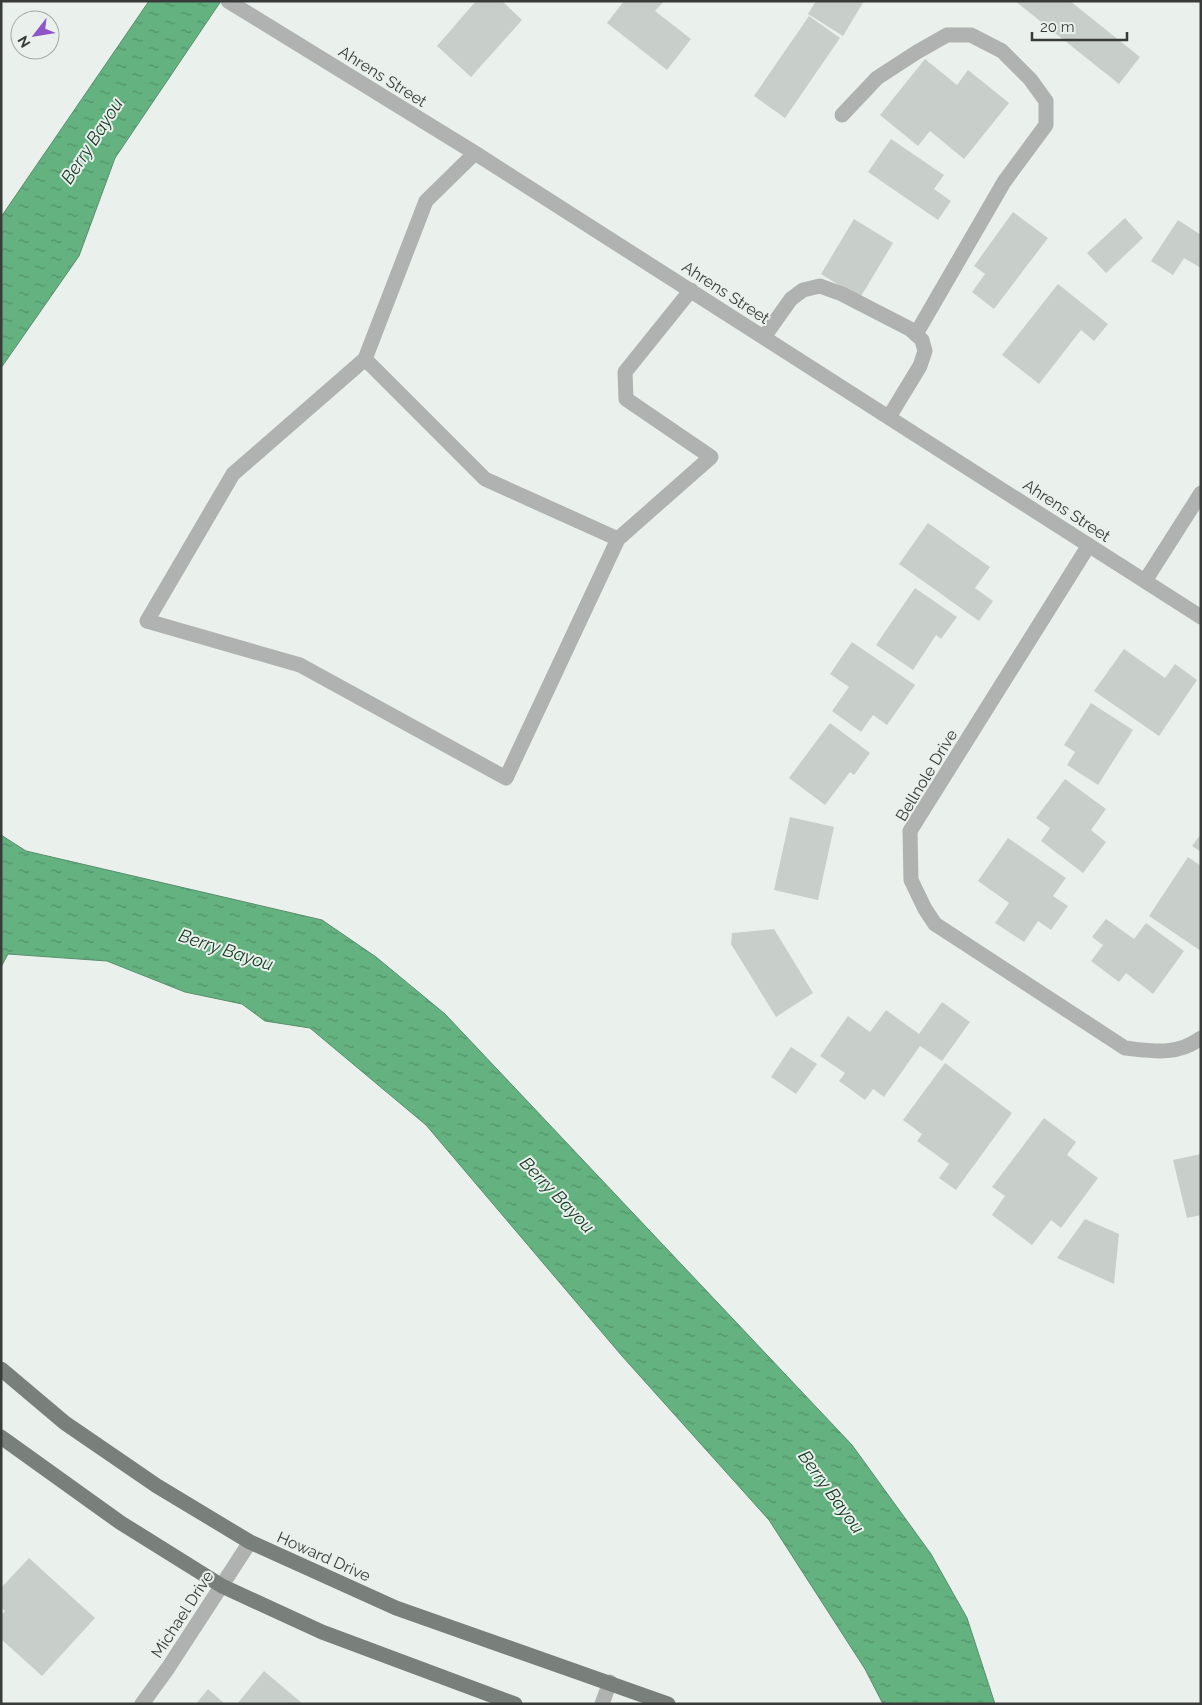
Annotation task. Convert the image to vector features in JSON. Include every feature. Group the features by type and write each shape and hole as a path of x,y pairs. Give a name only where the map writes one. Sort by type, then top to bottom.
{"main road":[{"name":"Howard Drive","path":"1,1369 65,1423 156,1486 250,1542 396,1608 668,1704"},
{"path":"1,1438 121,1523 222,1586 322,1632 515,1704"}],"street":[{"name":"Ahrens Street","path":"228,1 475,153 1201,617"},
{"path":"842,115 877,78 947,35 971,35 1002,51 1030,79 1046,101 1046,125 1004,182 916,334"},
{"path":"475,153 426,202 365,359 233,474 147,621 300,665 506,778 618,539 711,457 626,399 625,372 690,290"},
{"path":"764,337 791,299 803,290 820,286 842,294 910,329 922,340 925,351 920,366 889,417"},
{"path":"365,359 485,480 618,539"},
{"path":"1144,581 1201,493"},
{"name":"Bellnole Drive","path":"1089,545 910,831 911,880 925,909 935,924 1125,1048 1162,1052 1193,1044 1201,1038"},
{"name":"Michael Drive","path":"142,1704 168,1668 250,1542"},
{"path":"602,1704 610,1682"}],"water":[{"name":"Berry Bayou","path":"149,1 221,1 115,158 79,256 1,368 1,217"},
{"name":"Berry Bayou","path":"1,835 26,851 322,920 376,957 445,1014 852,1445 931,1554 967,1618 995,1704 883,1704 865,1669 769,1520 622,1356 426,1125 310,1028 265,1021 242,1004 185,992 107,961 8,954 1,967"}],"building":[{"path":"476,1 502,1 522,20 471,77 437,46"},
{"path":"624,1 664,1 655,11 691,39 667,70 607,23"},
{"path":"816,1 864,1 843,36 808,14"},
{"path":"1015,1 1070,1 1140,57 1119,84"},
{"path":"809,16 840,38 785,118 754,96"},
{"path":"925,59 957,85 968,70 1009,103 964,159 930,131 918,146 880,115"},
{"path":"891,139 944,175 934,189 951,201 938,220 868,172"},
{"path":"1013,212 1048,238 994,309 972,292 985,274 974,266"},
{"path":"1125,218 1143,238 1106,273 1087,253"},
{"path":"854,219 893,243 860,298 821,274"},
{"path":"1178,220 1201,235 1201,268 1184,258 1173,275 1151,261"},
{"path":"1058,284 1108,324 1094,341 1081,330 1039,384 1002,355"},
{"path":"928,523 990,567 975,588 993,601 979,621 899,564"},
{"path":"915,588 957,617 941,639 936,635 913,670 876,645"},
{"path":"852,642 915,685 887,725 873,715 861,732 832,711 849,687 830,674"},
{"path":"1124,649 1165,678 1175,664 1197,680 1159,736 1094,691"},
{"path":"1091,703 1133,730 1098,785 1067,765 1075,752 1064,745"},
{"path":"830,723 870,753 854,775 850,772 825,805 789,778"},
{"path":"1065,779 1106,809 1091,830 1106,842 1083,873 1041,841 1050,828 1036,818"},
{"path":"790,817 834,827 818,900 774,890"},
{"path":"1201,834 1201,852 1192,846"},
{"path":"1008,838 1066,878 1053,896 1068,906 1051,930 1038,921 1024,942 995,923 1009,903 978,881"},
{"path":"1188,857 1201,866 1201,951 1149,916"},
{"path":"1106,919 1134,939 1146,923 1184,951 1153,994 1126,973 1119,982 1091,961 1103,945 1092,937"},
{"path":"774,929 813,993 776,1017 731,944 732,933"},
{"path":"942,1002 970,1022 942,1061 920,1046 884,1097 873,1089 865,1100 839,1081 845,1073 820,1056 848,1016 870,1032 886,1010 919,1034"},
{"path":"791,1047 817,1064 796,1094 771,1077"},
{"path":"945,1063 1012,1113 956,1190 939,1178 949,1164 917,1141 922,1134 903,1120"},
{"path":"1044,1118 1076,1142 1067,1155 1098,1178 1061,1228 1051,1220 1032,1245 992,1215 1005,1196 992,1187"},
{"path":"1201,1154 1201,1215 1187,1218 1173,1160"},
{"path":"1085,1219 1119,1234 1114,1284 1057,1258"},
{"path":"29,1558 95,1618 42,1676 1,1639 1,1615 5,1611 1,1608 1,1588"},
{"path":"264,1671 303,1704 237,1704"},
{"path":"208,1689 225,1704 196,1704"}]}
